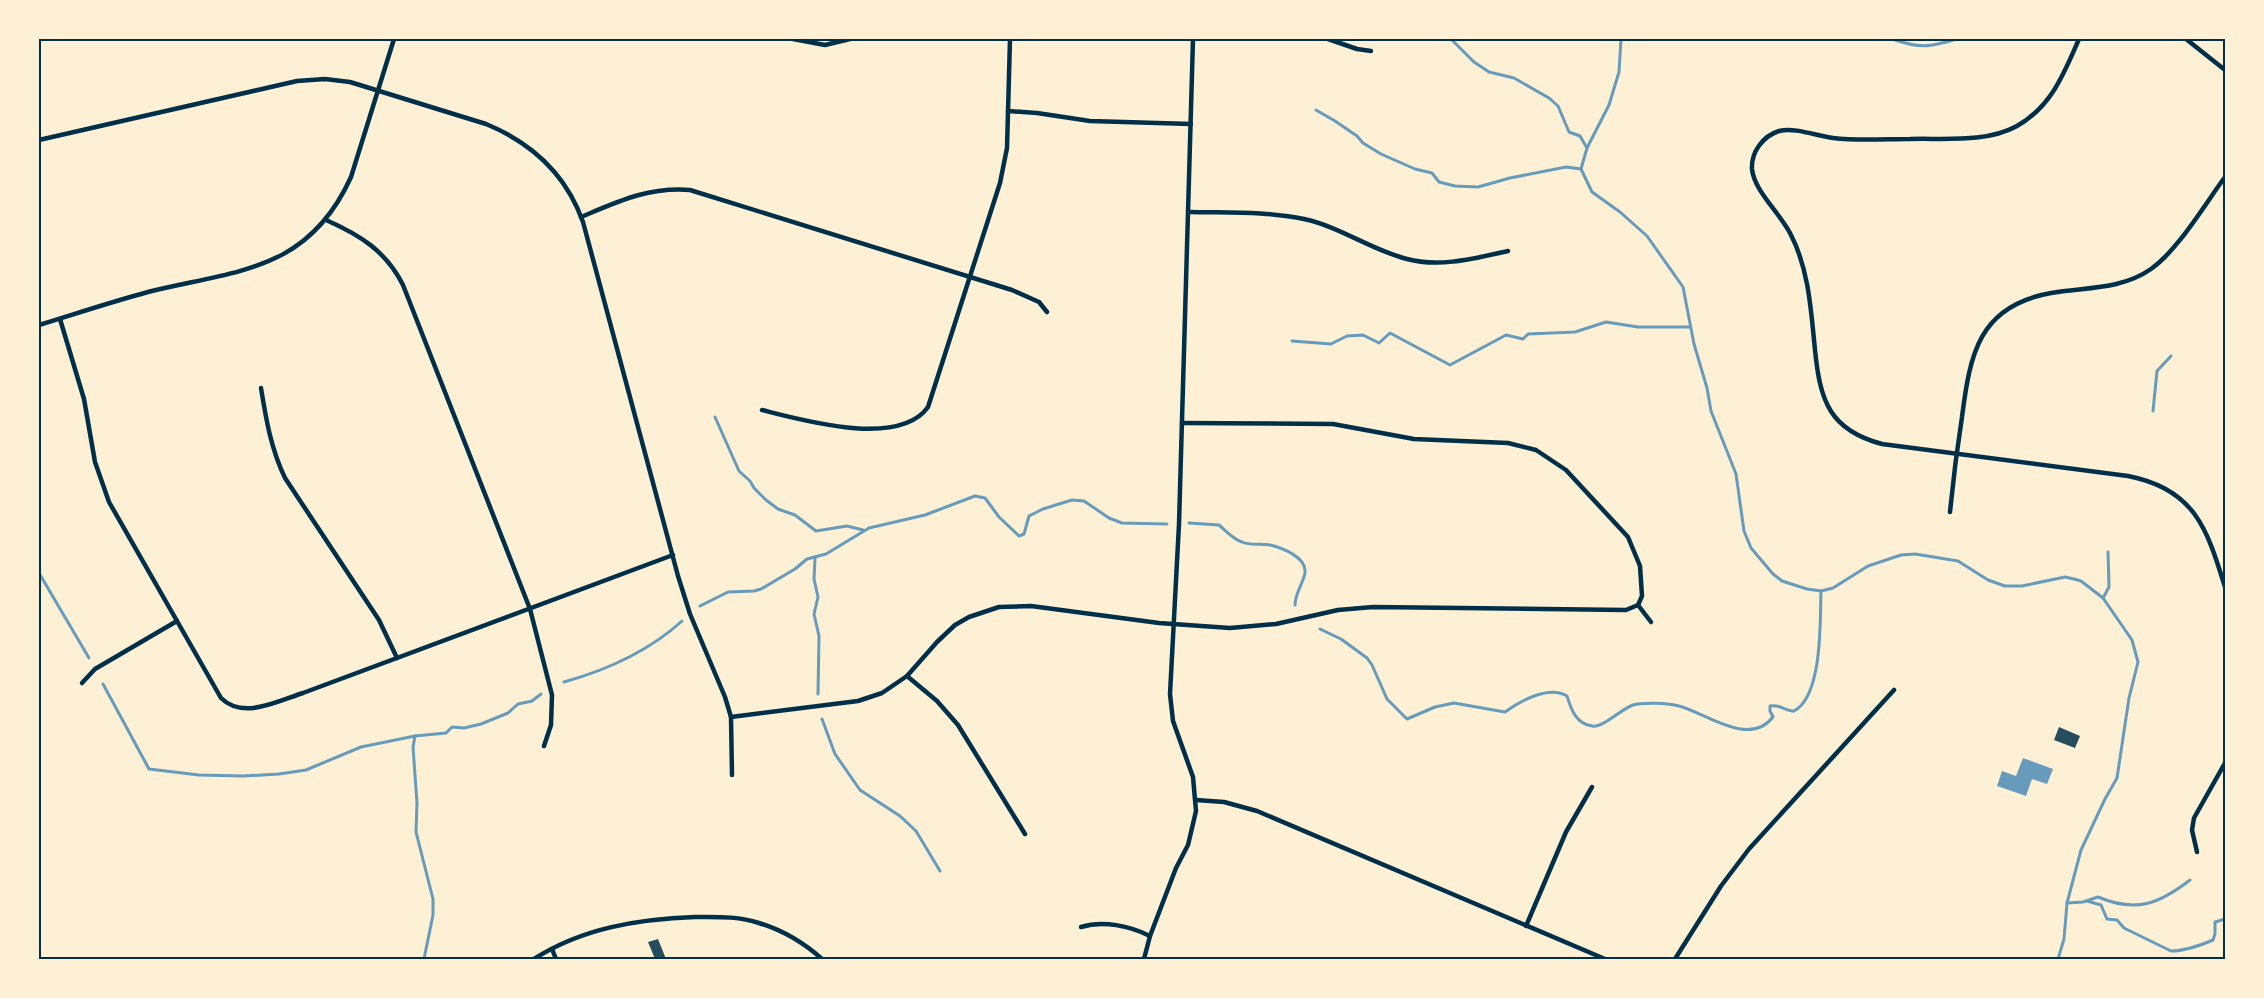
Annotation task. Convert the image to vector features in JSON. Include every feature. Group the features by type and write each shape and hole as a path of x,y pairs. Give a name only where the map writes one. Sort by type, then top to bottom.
{"street":[{"path":"39,325 149,292 265,264 299,246 326,220 343,195 351,177 394,39"},
{"path":"793,39 825,45 850,39"},
{"path":"762,410 810,422 849,428 905,425 914,421 925,411 931,402 1000,183 1006,148 1010,39"},
{"path":"1144,959 1150,936 1176,868 1188,845 1195,819 1196,800 1193,777 1178,741 1171,712 1170,694 1182,423 1193,39"},
{"path":"1328,39 1357,49 1371,51"},
{"path":"2079,39 2060,83 2047,102 2020,124 1997,134 1962,138 1862,140 1787,130 1769,136 1755,152 1752,169 1755,179 1792,236 1804,267 1818,378 1827,405 1844,426 1869,440 1882,444 2128,476 2161,485 2182,499 2199,518 2207,532 2225,587"},
{"path":"2186,39 2225,70"},
{"path":"39,140 297,81 341,80 486,124 523,143 558,174 581,217 690,614 732,717 732,776"},
{"path":"1008,111 1036,112 1090,121 1191,124"},
{"path":"1950,512 1968,373 1981,337 1996,318 2015,304 2030,298 2120,284 2151,269 2171,250 2225,177"},
{"path":"581,217 633,195 649,191 690,190 1030,297 1039,302 1047,312"},
{"path":"1189,212 1253,213 1306,219 1342,231 1386,252 1418,261 1453,261 1508,251"},
{"path":"326,220 357,234 372,244 390,262 399,277 530,609 552,695 551,725 544,746"},
{"path":"60,319 80,382 95,462 114,513 221,698 233,707 249,709 303,693 673,555"},
{"path":"261,388 271,442 285,478 379,620 397,658"},
{"path":"732,717 867,699 882,693 907,676 955,625 969,617 999,607 1031,606 1174,625 1230,628 1256,627 1329,612 1373,608 1626,610 1638,604 1642,596 1640,566 1628,537 1566,470 1536,450 1508,443 1414,439 1333,424 1182,423"},
{"path":"1638,604 1651,622"},
{"path":"82,683 95,669 177,621"},
{"path":"907,676 937,701 958,725 1025,834"},
{"path":"1675,959 1731,872 1749,849 1894,690"},
{"path":"2197,852 2192,830 2194,818 2225,763"},
{"path":"1526,926 1566,832 1592,787"},
{"path":"1196,800 1224,802 1257,812 1605,959"},
{"path":"534,959 590,932 627,924 679,918 728,917 759,923 780,931 802,943 822,959"},
{"path":"1081,927 1098,923 1142,932 1150,936"},
{"path":"552,949 556,959"}],"water":[{"path":"2023,758 2053,769 2047,784 2032,779 2026,796 1997,786 2002,771 2016,776"}],"building":[{"path":"2059,727 2080,736 2075,748 2054,740"},
{"path":"658,939 666,959 655,959 648,942"}],"waterway":[{"path":"1451,39 1474,62 1489,72 1514,78 1549,98 1558,106 1569,132 1580,136 1587,148"},
{"path":"1621,39 1619,72 1609,105 1587,148 1581,169 1592,192 1620,212 1647,236 1683,287 1694,344 1711,411 1736,474 1744,531 1751,548 1773,574 1782,581 1821,591 1833,588 1868,566 1901,555 1915,554 1958,561 1988,580 2005,586 2022,586 2065,577 2081,581 2103,598 2132,640 2138,662 2129,698 2117,778 2081,850 2067,903 2064,939 2058,959"},
{"path":"1892,39 1925,46 1957,39"},
{"path":"1316,110 1381,154 1415,169 1432,173 1439,182 1455,186 1478,187 1566,167 1581,169"},
{"path":"1292,341 1331,344 1347,336 1363,335 1379,343 1390,333 1450,365 1506,335 1523,339 1528,334 1575,332 1606,322 1638,327 1690,327"},
{"path":"2153,411 2157,371 2171,356"},
{"path":"715,417 739,471 766,500 778,509 795,515 816,531 847,526 863,530"},
{"path":"700,606 728,592 761,589 795,569 807,559 826,554 869,528 925,515 975,496 985,498 999,517 1019,536 1024,534 1029,516 1072,500 1084,501 1109,518 1122,523 1167,524"},
{"path":"1189,523 1219,525 1239,541 1275,546 1298,558 1305,567 1305,573 1295,605"},
{"path":"2103,598 2109,587 2108,552"},
{"path":"815,558 814,579 818,597 814,614 819,636 818,694"},
{"path":"39,573 89,658"},
{"path":"1320,629 1341,639 1367,658 1387,699 1407,719 1435,707 1454,703 1505,712 1526,699 1552,692 1567,696 1572,711 1586,725 1601,724 1633,705 1656,703 1679,706 1727,726 1752,729 1763,726 1773,717 1770,706 1794,711 1803,703 1810,690 1818,656 1821,591"},
{"path":"564,682 596,672 627,658 656,642 682,621"},
{"path":"103,684 149,769 199,775 243,776 306,770 361,747 415,736 446,733 452,727 464,728 481,724 508,713 518,704 532,701 541,694"},
{"path":"822,719 835,754 860,790 900,816 916,831 940,871"},
{"path":"415,736 413,747 417,803 416,832 433,899 433,915 424,959"},
{"path":"2067,903 2083,902 2098,897 2124,904 2147,904 2168,895 2190,880"},
{"path":"2087,901 2101,905 2107,919 2117,920 2124,928 2171,951 2192,948 2213,940 2215,922 2225,919"}]}
